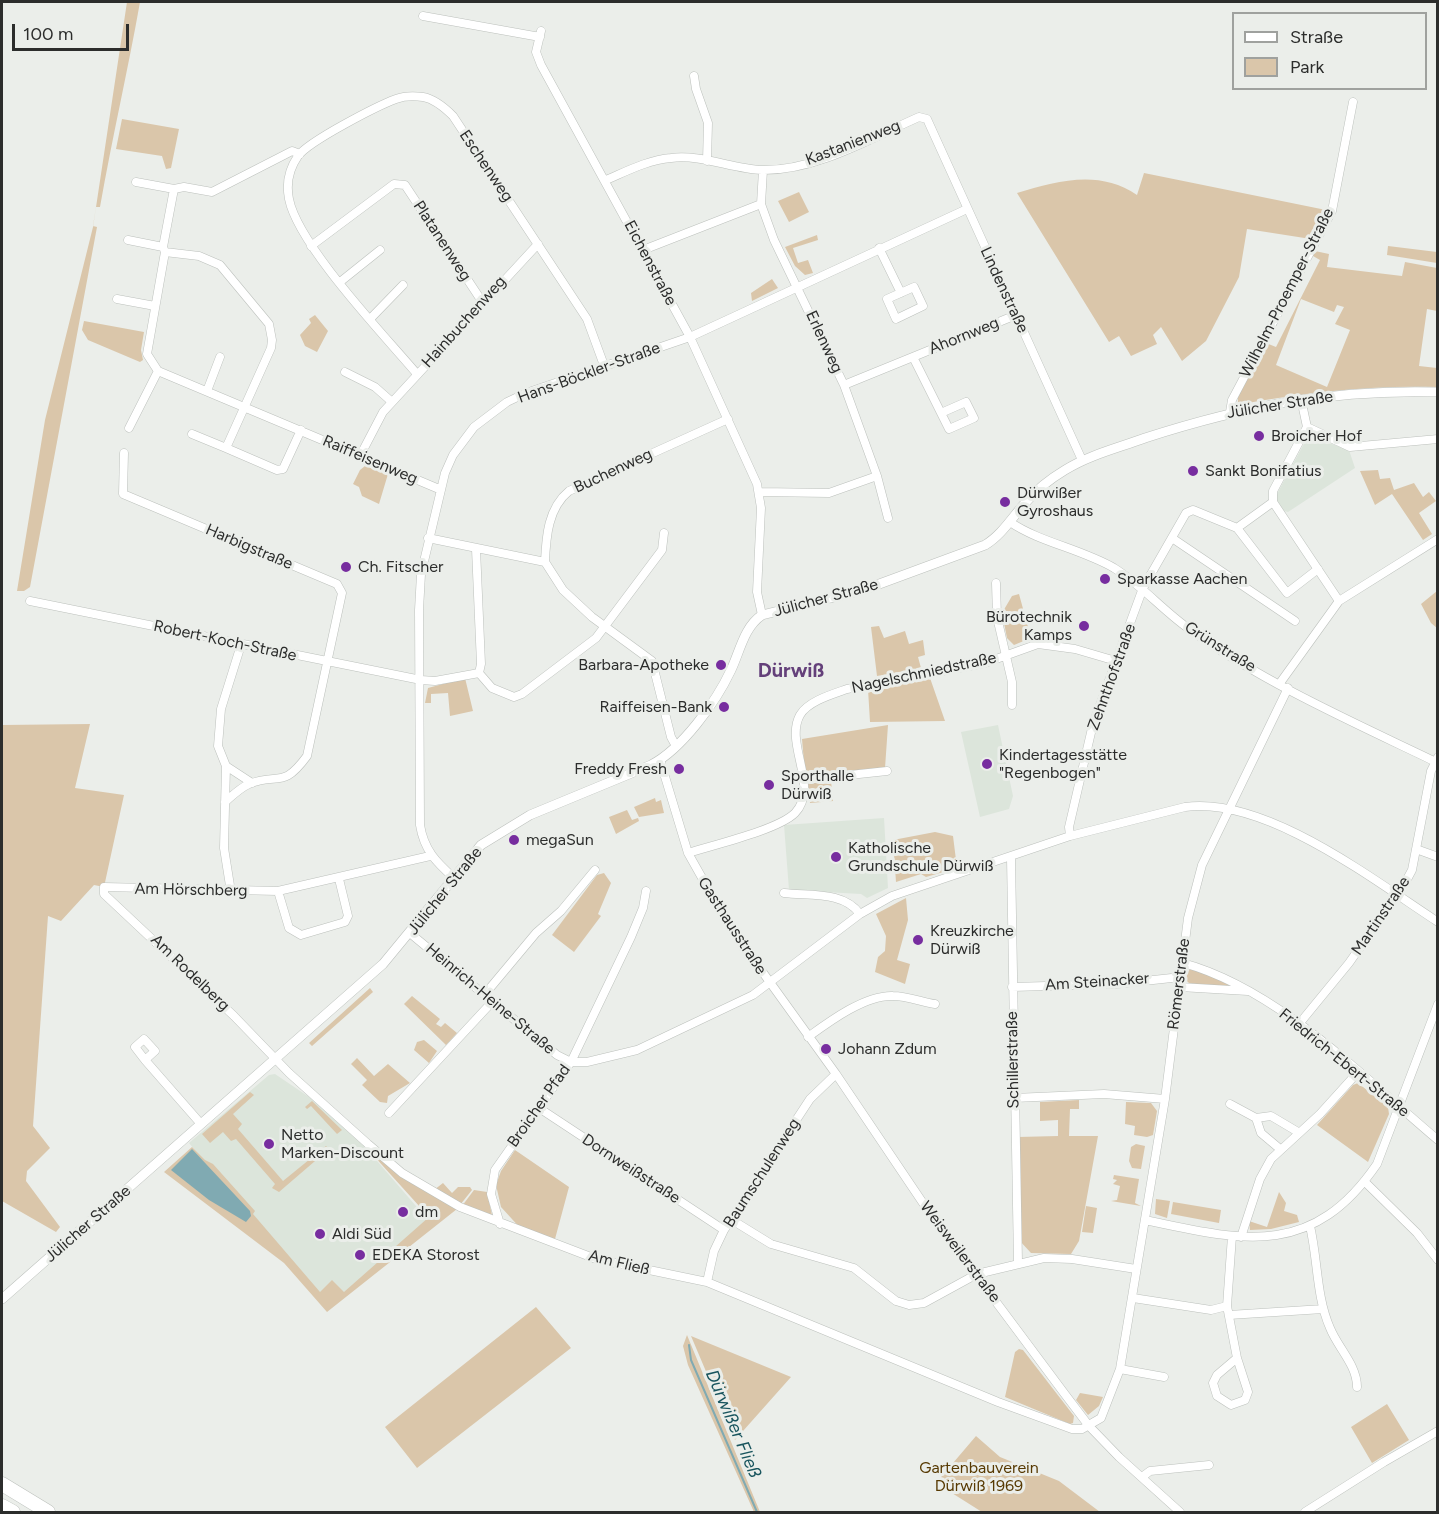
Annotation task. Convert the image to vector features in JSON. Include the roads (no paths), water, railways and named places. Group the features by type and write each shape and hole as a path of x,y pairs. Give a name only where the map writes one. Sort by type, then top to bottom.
{"highway":[{"path":"2,1484 48,1512"},
{"path":"2,1506 13,1512"}],"street":[{"name":"Eichenstraße","path":"423,16 540,34 536,52 541,65 690,337 760,492 761,550 757,592 762,615"},
{"path":"694,76 708,123 707,161"},
{"name":"Eschenweg","path":"135,182 174,189 184,187 212,192 291,151 300,154 310,145 396,99 425,97 438,103 453,116 587,319 605,368"},
{"name":"Wilhelm-Proemper-Straße","path":"1230,412 1232,400 1332,211 1353,102"},
{"name":"Kastanienweg","path":"606,180 643,164 673,157 763,170 818,160 919,117 927,118"},
{"name":"Lindenstraße","path":"927,118 1082,460"},
{"path":"300,154 288,178 289,200 311,246 417,374"},
{"name":"Erlenweg","path":"763,170 760,204 774,240 844,385 877,476 888,518"},
{"name":"Platanenweg","path":"311,246 394,184 405,185 483,303"},
{"path":"129,428 158,371 147,354 174,189"},
{"path":"643,250 760,204"},
{"name":"Hans-Böckler-Straße","path":"454,878 430,856 422,838 420,825 419,610 421,574 439,489 453,455 462,441 488,415 526,393 605,368 690,337 967,209"},
{"path":"128,240 199,256 220,266 269,324 273,340 271,348 226,448"},
{"name":"Hainbuchenweg","path":"360,456 379,419 392,402 538,244"},
{"path":"879,248 901,293"},
{"path":"340,282 380,250"},
{"path":"370,319 403,285"},
{"path":"914,287 923,306 896,319 887,299 901,293 914,287"},
{"path":"117,299 155,306"},
{"name":"Ahornweg","path":"844,385 1016,315"},
{"path":"207,391 220,357"},
{"name":"Ahornweg","path":"913,357 941,413"},
{"name":"Raiffeisenweg","path":"158,371 439,489"},
{"path":"345,372 375,387 392,402"},
{"name":"Jülicher Straße","path":"2,1299 277,1060 383,964 411,934 481,845 522,819 660,760 676,746 720,693 747,632 756,619 762,615 863,590 971,551 989,542 1010,522 1035,492 1082,460 1230,412 1301,399 1371,393 1437,392"},
{"path":"1301,399 1307,427 1273,490 1273,502 1339,601"},
{"name":"Buchenweg","path":"545,562 552,515 561,497 569,491 728,419"},
{"path":"1307,427 1350,447 1437,439"},
{"name":"Raiffeisenweg","path":"192,434 277,470 283,469 301,430"},
{"name":"Harbigstraße","path":"124,453 123,494 337,584 342,593 327,662"},
{"path":"760,492 829,493 877,476"},
{"path":"1273,502 1238,528 1284,592 1290,593 1318,569"},
{"name":"Zehnthofstraße","path":"1070,836 1070,827 1093,724 1143,588 1186,513 1193,510 1238,528"},
{"name":"Grünstraße","path":"1010,522 1020,529 1093,557 1143,588 1192,631 1288,688 1437,761"},
{"path":"476,549 481,664 479,674 500,693 514,697 522,694 585,649 605,627 662,550 664,533"},
{"path":"428,538 545,562 563,591 605,627 652,661 671,737 676,746"},
{"path":"1172,538 1295,621"},
{"path":"1280,683 1339,601 1437,539"},
{"path":"996,583 997,617 1012,682 1012,705"},
{"name":"Robert-Koch-Straße","path":"30,601 421,680 435,681 479,674"},
{"name":"Nagelschmiedstraße","path":"688,853 788,818 796,812 801,803 803,780 796,727 799,716 807,707 847,689 985,663 1038,644 1049,644 1116,661"},
{"path":"231,892 224,848 226,766 218,746 221,709 241,645"},
{"path":"225,802 252,783 282,780 294,774 307,756 327,662"},
{"name":"Römerstraße","path":"1089,1426 1101,1418 1120,1369 1165,1099 1193,894 1202,865 1288,688"},
{"name":"Gasthausstraße","path":"660,760 688,853 728,924 836,1074"},
{"name":"Martinstraße","path":"1299,1024 1349,963 1398,896 1412,870 1437,761"},
{"path":"226,766 252,783"},
{"path":"803,780 887,771"},
{"name":"Heinrich-Heine-Straße","path":"411,934 557,1055 571,1062 587,1062 637,1050 753,996 860,914 892,896 1011,858 1070,836 1203,804 1229,807 1323,848 1437,922"},
{"path":"1416,849 1437,857"},
{"name":"Am Hörschberg","path":"104,887 231,892 278,891 339,879 430,856"},
{"name":"Schillerstraße","path":"1011,858 1018,1262"},
{"path":"485,994 536,933 561,911 595,870"},
{"path":"278,891 289,928 301,935 345,922 348,916 339,879"},
{"name":"Am Rodelberg","path":"104,887 104,894 234,1016 277,1060"},
{"name":"Broicher Pfad","path":"500,1224 491,1194 495,1170 571,1062 631,938 643,908 645,891"},
{"path":"784,893 842,899 853,904 860,914"},
{"name":"Friedrich-Ebert-Straße","path":"1183,963 1239,984 1299,1024 1437,1140"},
{"name":"Am Steinacker","path":"1012,987 1116,984 1181,977"},
{"name":"Friedrich-Ebert-Straße","path":"1180,987 1248,991"},
{"path":"808,1036 841,1013 883,998 893,996 935,1004"},
{"path":"389,1113 493,1001"},
{"path":"1145,1220 1261,1238 1310,1226 1336,1210 1365,1182 1386,1144 1437,1004"},
{"path":"145,1060 201,1124"},
{"name":"Am Fließ","path":"277,1060 399,1171 460,1207 596,1259 706,1282 998,1402 1072,1429 1089,1426"},
{"path":"1237,1358 1217,1376 1213,1383 1217,1396 1231,1405 1245,1400 1248,1392 1237,1358 1227,1306 1237,1236 1260,1179 1271,1159 1280,1149 1320,1114 1358,1072"},
{"name":"Baumschulenweg","path":"706,1282 714,1251 724,1230 810,1099 836,1074"},
{"name":"Weisweilerstraße","path":"836,1074 929,1212 1089,1426 1180,1512"},
{"path":"1014,1098 1104,1094 1165,1099"},
{"path":"1230,1104 1256,1118 1271,1116 1298,1132"},
{"name":"Dornweißstraße","path":"539,1108 724,1230"},
{"path":"1256,1118 1261,1133 1280,1149"},
{"path":"1365,1182 1417,1233 1437,1260"},
{"path":"732,1220 771,1244 854,1268 896,1301 909,1305 924,1303 977,1274 1018,1262 1044,1258 1072,1259 1137,1269"},
{"path":"1310,1226 1323,1309 1335,1338 1357,1374 1357,1386"},
{"path":"1133,1298 1211,1310 1227,1306"},
{"path":"1229,1315 1323,1309"},
{"path":"1120,1369 1164,1377"},
{"path":"1307,1512 1437,1431"},
{"path":"1142,1477 1150,1471 1188,1465 1209,1465"}],"water":[{"path":"192,1149 250,1211 251,1216 246,1222 209,1200 171,1170"}],"waterway":[{"name":"Dürwißer Fließ","path":"689,1345 691,1360 757,1512"}],"place":[{"name":"Broicher Hof","path":"1259,436"},
{"name":"Sankt Bonifatius","path":"1193,471"},
{"name":"Dürwißer Gyroshaus","path":"1005,502"},
{"name":"Ch. Fitscher","path":"346,567"},
{"name":"Sparkasse Aachen","path":"1105,579"},
{"name":"Bürotechnik Kamps","path":"1084,626"},
{"name":"Barbara-Apotheke","path":"721,665"},
{"name":"Raiffeisen-Bank","path":"724,707"},
{"name":"Kindertagesstätte \"Regenbogen\"","path":"987,764"},
{"name":"Freddy Fresh","path":"679,769"},
{"name":"Sporthalle Dürwiß","path":"769,785"},
{"name":"megaSun","path":"514,840"},
{"name":"Katholische Grundschule Dürwiß","path":"836,857"},
{"name":"Kreuzkirche Dürwiß","path":"918,940"},
{"name":"Johann Zdum","path":"826,1049"},
{"name":"Netto Marken-Discount","path":"269,1144"},
{"name":"dm","path":"403,1212"},
{"name":"Aldi Süd","path":"320,1234"},
{"name":"EDEKA Storost","path":"360,1255"}],"district":[{"name":"Dürwiß","path":"791,671"}],"park label":[{"name":"Gartenbauverein Dürwiß 1969","path":"979,1477"}]}
